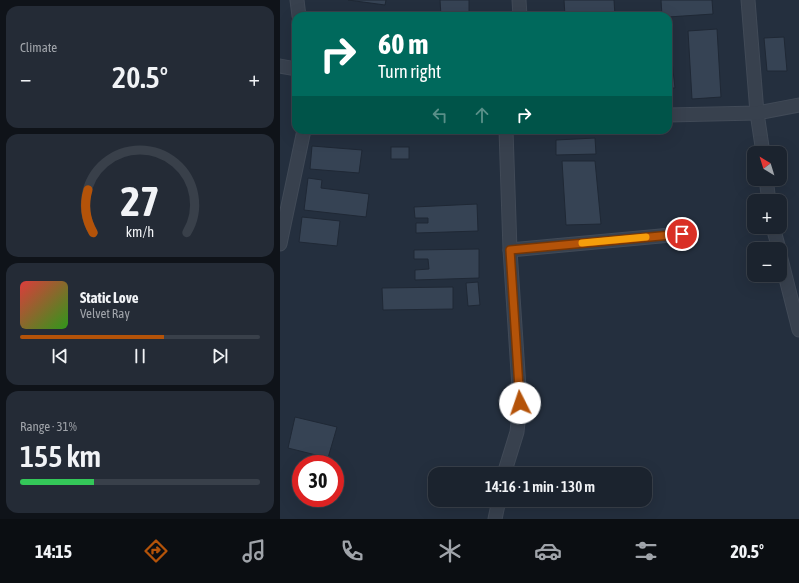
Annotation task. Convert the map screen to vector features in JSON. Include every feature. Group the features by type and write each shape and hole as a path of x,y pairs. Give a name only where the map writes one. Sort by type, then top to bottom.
{"street":[{"path":"297,0 298,12"},
{"path":"518,0 520,12"},
{"path":"748,0 757,114 762,146"},
{"path":"280,66 292,68"},
{"path":"672,115 757,114 799,105"},
{"path":"280,244 303,134"},
{"path":"506,134 510,250 520,403 517,432 506,467"},
{"path":"510,250 682,234"},
{"path":"787,282 799,330"},
{"path":"495,519 498,507"}],"building":[{"path":"348,0 386,0 385,5"},
{"path":"440,0 469,0 469,12 441,12"},
{"path":"564,0 614,0 615,12 565,12"},
{"path":"661,0 712,0 713,14 672,17 672,12 662,12"},
{"path":"717,29 721,97 692,99 688,31"},
{"path":"784,37 787,71 767,71 764,38"},
{"path":"672,62 675,88 672,88"},
{"path":"595,138 596,154 556,155 556,140"},
{"path":"312,146 362,150 359,173 310,169"},
{"path":"391,147 409,147 409,159 391,159"},
{"path":"562,161 595,161 601,224 566,225"},
{"path":"308,178 322,180 321,188 369,194 366,217 304,210"},
{"path":"477,204 478,231 416,233 416,223 428,223 428,218 415,218 414,207"},
{"path":"302,217 340,221 337,246 299,242"},
{"path":"479,249 479,278 415,280 415,270 429,269 428,259 414,259 414,250"},
{"path":"478,282 480,305 468,306 466,283"},
{"path":"453,287 453,309 383,310 382,288"},
{"path":"295,417 337,427 329,455 316,455 288,448"}],"slow traffic":[{"path":"582,243 646,237"}],"route":[{"path":"520,403 510,250 682,234"}]}
